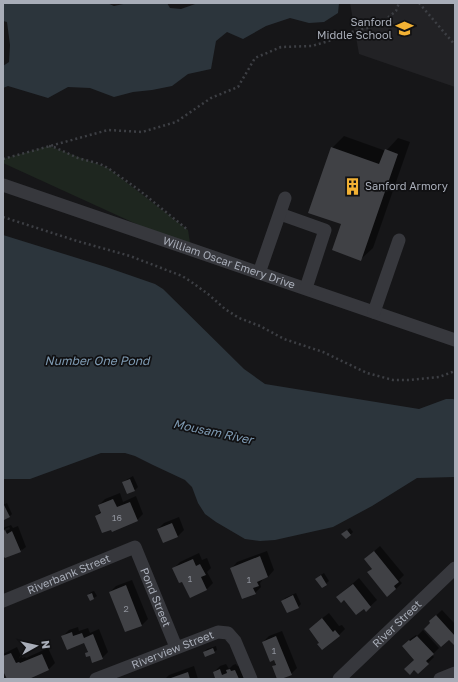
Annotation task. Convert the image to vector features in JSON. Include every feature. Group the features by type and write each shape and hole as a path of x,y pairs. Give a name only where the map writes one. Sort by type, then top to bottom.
{"street":[{"name":"William Oscar Emery Drive","path":"3,185 455,340"},
{"path":"259,273 285,198"},
{"path":"280,214 325,230 306,288"},
{"path":"374,312 399,240"},
{"name":"Riverbank Street","path":"3,601 135,547"},
{"name":"Pond Street","path":"135,547 176,647"},
{"name":"River Street","path":"339,679 455,568"},
{"name":"Riverview Street","path":"96,679 218,632 228,633 235,641 251,679"},
{"path":"440,679 455,673"}],"path":[{"path":"3,159 108,130 142,132 176,122 211,98 238,86 255,58 281,47 312,46 352,32 379,25 396,11 399,3"},
{"path":"419,3 455,45"},
{"path":"49,146 108,168 139,190 188,230"},
{"path":"3,217 58,236 130,256 182,276 239,318 264,328 284,339 333,357 373,375 393,380 410,380 439,377 455,371"}],"shaded area":[{"name":"Sanford Middle School","path":"350,3 455,3 455,87 359,54"},
{"path":"49,146 108,168 188,230 191,249 3,163 3,159"}],"water":[{"path":"3,3 107,3 114,6 128,3 167,3 170,8 181,9 198,3 339,3 338,13 324,22 309,23 290,18 266,26 243,39 227,32 216,41 211,69 188,74 172,86 133,92 114,97 90,88 68,87 48,98 8,86 3,88 3,66 9,62 10,45 7,22 3,21"},
{"name":"Number One Pond","path":"3,235 155,284 163,289 244,369 265,384 419,409 446,399 455,400 455,477 417,478 372,506 333,527 275,540 260,541 245,539 205,514 198,503 192,487 185,480 135,456 125,453 101,453 30,479 3,479"}],"building":[{"name":"Sanford Armory","path":"331,147 379,164 385,149 398,154 361,261 332,250 341,224 308,213"},
{"path":"130,479 135,491 127,494 122,482"},
{"path":"113,499 117,507 130,502 138,521 112,532 111,530 102,533 95,516 101,513 98,505"},
{"path":"3,505 10,517 4,520 3,517"},
{"path":"172,523 178,537 163,543 157,529"},
{"path":"5,530 7,534 12,531 21,552 5,558 3,557 3,531"},
{"path":"347,530 351,535 346,539 341,534"},
{"path":"374,551 399,582 394,586 396,589 387,597 367,572 372,569 364,559"},
{"path":"260,556 268,577 257,582 259,586 253,588 256,594 242,599 230,568"},
{"path":"193,559 196,566 200,564 206,575 201,577 207,590 190,598 182,582 179,583 172,568"},
{"path":"321,575 327,585 322,588 315,579"},
{"path":"353,584 371,607 366,612 364,609 356,615 344,600 341,603 336,597"},
{"path":"126,585 142,626 125,632 109,592"},
{"path":"92,593 94,599 90,601 87,595"},
{"path":"293,595 299,608 287,613 281,601"},
{"path":"436,615 455,636 454,645 449,640 441,647 424,629 430,623 429,621"},
{"path":"322,618 333,632 335,630 340,636 322,650 309,629"},
{"path":"72,632 73,636 82,633 84,638 93,634 103,659 92,663 90,656 86,657 85,653 88,652 84,643 67,650 61,636"},
{"path":"276,636 292,675 281,679 277,679 272,666 276,665 274,660 270,662 262,642"},
{"path":"417,636 434,654 426,661 429,664 418,674 414,670 410,675 404,669 414,660 402,646"},
{"path":"213,648 215,653 205,657 203,652"},
{"path":"11,653 16,663 20,663 42,654 49,670 29,679 7,679 3,671 3,656"},
{"path":"220,669 222,675 227,673 226,670 235,670 239,679 213,679 215,678 213,672"},
{"path":"188,672 190,679 168,679"}],"place":[{"name":"Sanford Middle School","path":"405,28"},
{"name":"Sanford Armory","path":"352,186"}],"water label":[{"name":"Mousam River","path":"213,432"}]}
